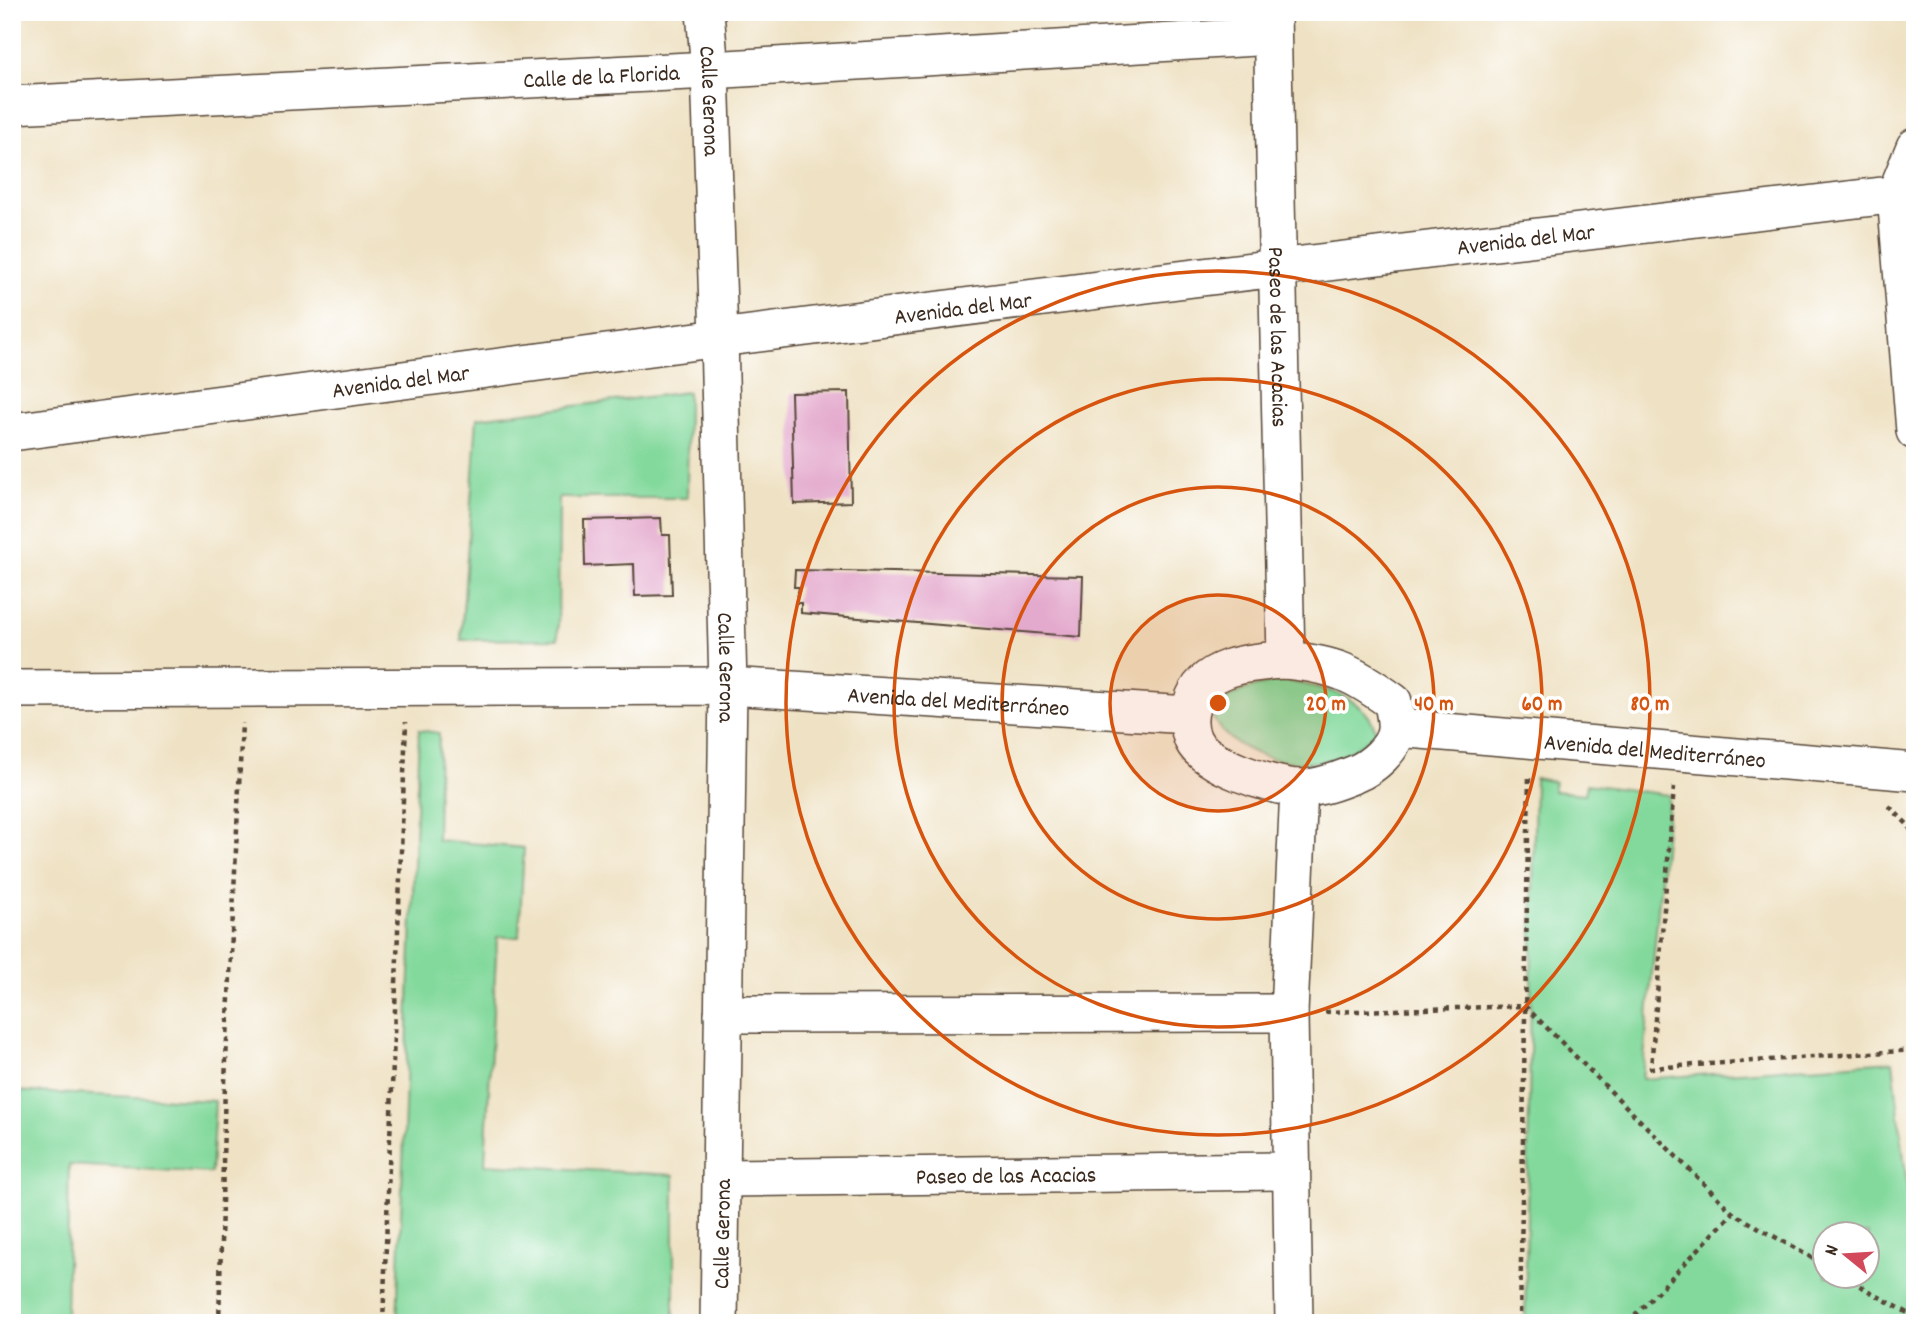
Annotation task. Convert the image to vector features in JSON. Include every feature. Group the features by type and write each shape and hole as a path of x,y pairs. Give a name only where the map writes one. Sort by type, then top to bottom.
{"street":[{"name":"Calle Gerona","path":"705,12 710,70 728,685 719,1323"},
{"name":"Calle de la Florida","path":"12,105 710,70 1272,24"},
{"name":"Paseo de las Acacias","path":"1272,24 1286,660"},
{"path":"1914,413 1905,193 1915,147"},
{"name":"Avenida del Mar","path":"12,432 719,338 1905,193"},
{"path":"1286,660 1321,663 1342,669 1393,702 1396,728 1394,742 1363,771 1328,783 1299,788 1240,772 1212,760 1194,741 1188,715 1195,692 1222,670 1251,663 1286,660"},
{"name":"Avenida del Mediterráneo","path":"12,688 728,685 1188,715"},
{"name":"Avenida del Mediterráneo","path":"1396,728 1915,772"},
{"path":"1294,1323 1289,1013 1299,788"},
{"path":"723,1014 1289,1013"},
{"name":"Paseo de las Acacias","path":"722,1178 1290,1171"}],"path":[{"path":"383,1323 407,687"},
{"path":"219,1323 225,1082 243,688"},
{"path":"1520,1323 1529,774"},
{"path":"1674,786 1651,1068 1915,1050"},
{"path":"1289,1013 1525,1006 1733,1213 1812,1259"},
{"path":"1629,1323 1733,1213"},
{"path":"1867,1290 1915,1317"}],"green space":[{"path":"688,392 687,498 559,498 558,639 461,640 477,418"},
{"path":"1285,681 1326,690 1353,702 1364,710 1372,721 1376,734 1341,756 1303,763 1257,754 1242,747 1219,728 1212,715 1226,700 1254,686"},
{"path":"419,730 439,733 437,840 524,848 519,937 497,937 485,1164 674,1175 674,1323 397,1323"},
{"path":"1535,778 1555,782 1553,791 1585,794 1587,784 1669,795 1642,1079 1893,1061 1915,1257 1915,1323 1525,1323"},
{"path":"12,1091 215,1101 211,1173 69,1165 66,1321 12,1320"}],"building":[{"path":"849,392 851,502 794,504 791,393"},
{"path":"661,518 662,535 670,535 672,595 635,596 634,564 585,566 584,520"},
{"path":"795,570 1083,576 1081,637 801,613 801,603 796,603 799,587 794,587"}]}
